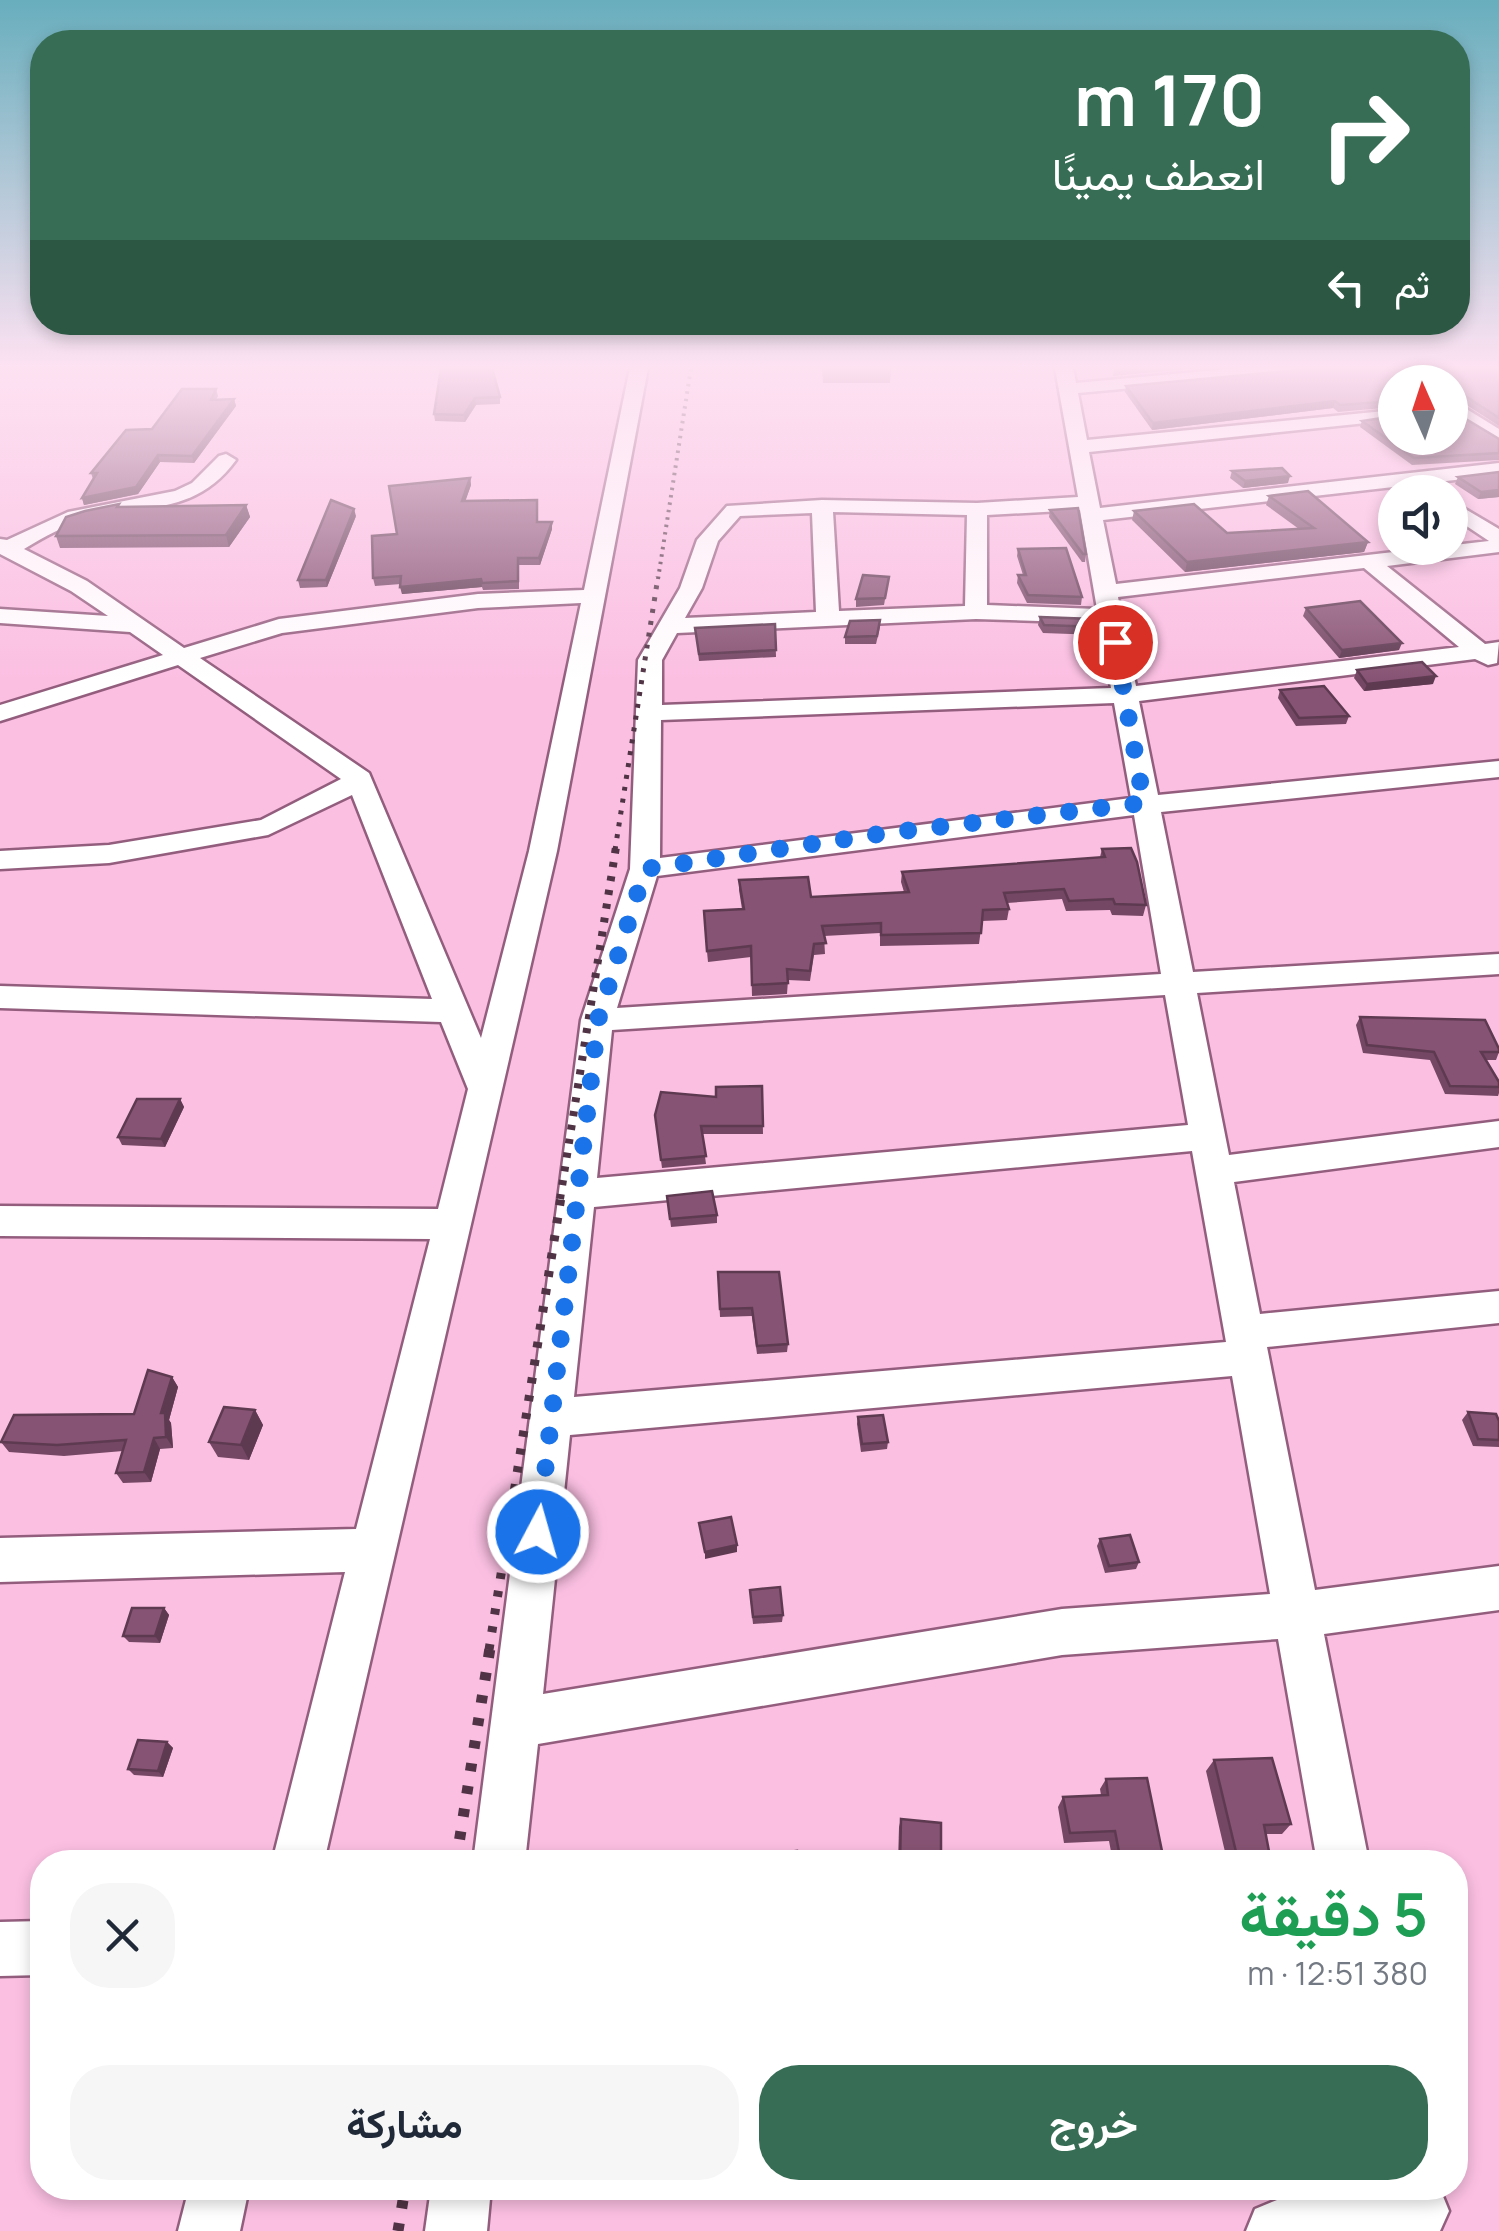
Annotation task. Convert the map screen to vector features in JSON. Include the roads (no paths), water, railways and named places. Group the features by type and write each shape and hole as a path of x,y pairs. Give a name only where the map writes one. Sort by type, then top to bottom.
{"street":[{"path":"4,547 50,524 87,512 160,502 196,489 219,472"},
{"path":"301,1850 543,851 618,472"},
{"path":"1083,472 1342,1850"},
{"path":"1450,475 1478,472"},
{"path":"500,1850 598,1020 645,869 650,660 690,588 708,540 734,510 822,506 1090,509 1378,482"},
{"path":"822,506 828,618"},
{"path":"976,508 976,612"},
{"path":"1468,518 1499,538"},
{"path":"669,626 1108,604 1368,561 1499,546"},
{"path":"4,547 79,586 359,779 486,1089"},
{"path":"1368,561 1492,656"},
{"path":"0,742 12,710 279,626 478,601 594,596"},
{"path":"0,616 135,625"},
{"path":"646,712 1125,695 1492,656"},
{"path":"645,869 886,833 1144,803 1499,769"},
{"path":"0,860 109,854 268,827 359,779"},
{"path":"598,1020 1499,964"},
{"path":"0,998 454,1012"},
{"path":"577,1194 1499,1134"},
{"path":"0,1222 453,1224"},
{"path":"551,1418 1247,1344 1499,1307"},
{"path":"0,1560 374,1550"},
{"path":"515,1723 1062,1632 1297,1616 1499,1588"},
{"path":"0,1950 30,1949"},
{"path":"209,2231 216,2200"},
{"path":"456,2231 460,2200"},
{"path":"1278,2231 1418,2210"}],"railway":[{"path":"658,579 675,472"},
{"path":"615,850 658,577"},
{"path":"560,1199 616,847"},
{"path":"489,1650 561,1197"},
{"path":"458,1850 490,1648"},
{"path":"398,2231 403,2200"}]}
